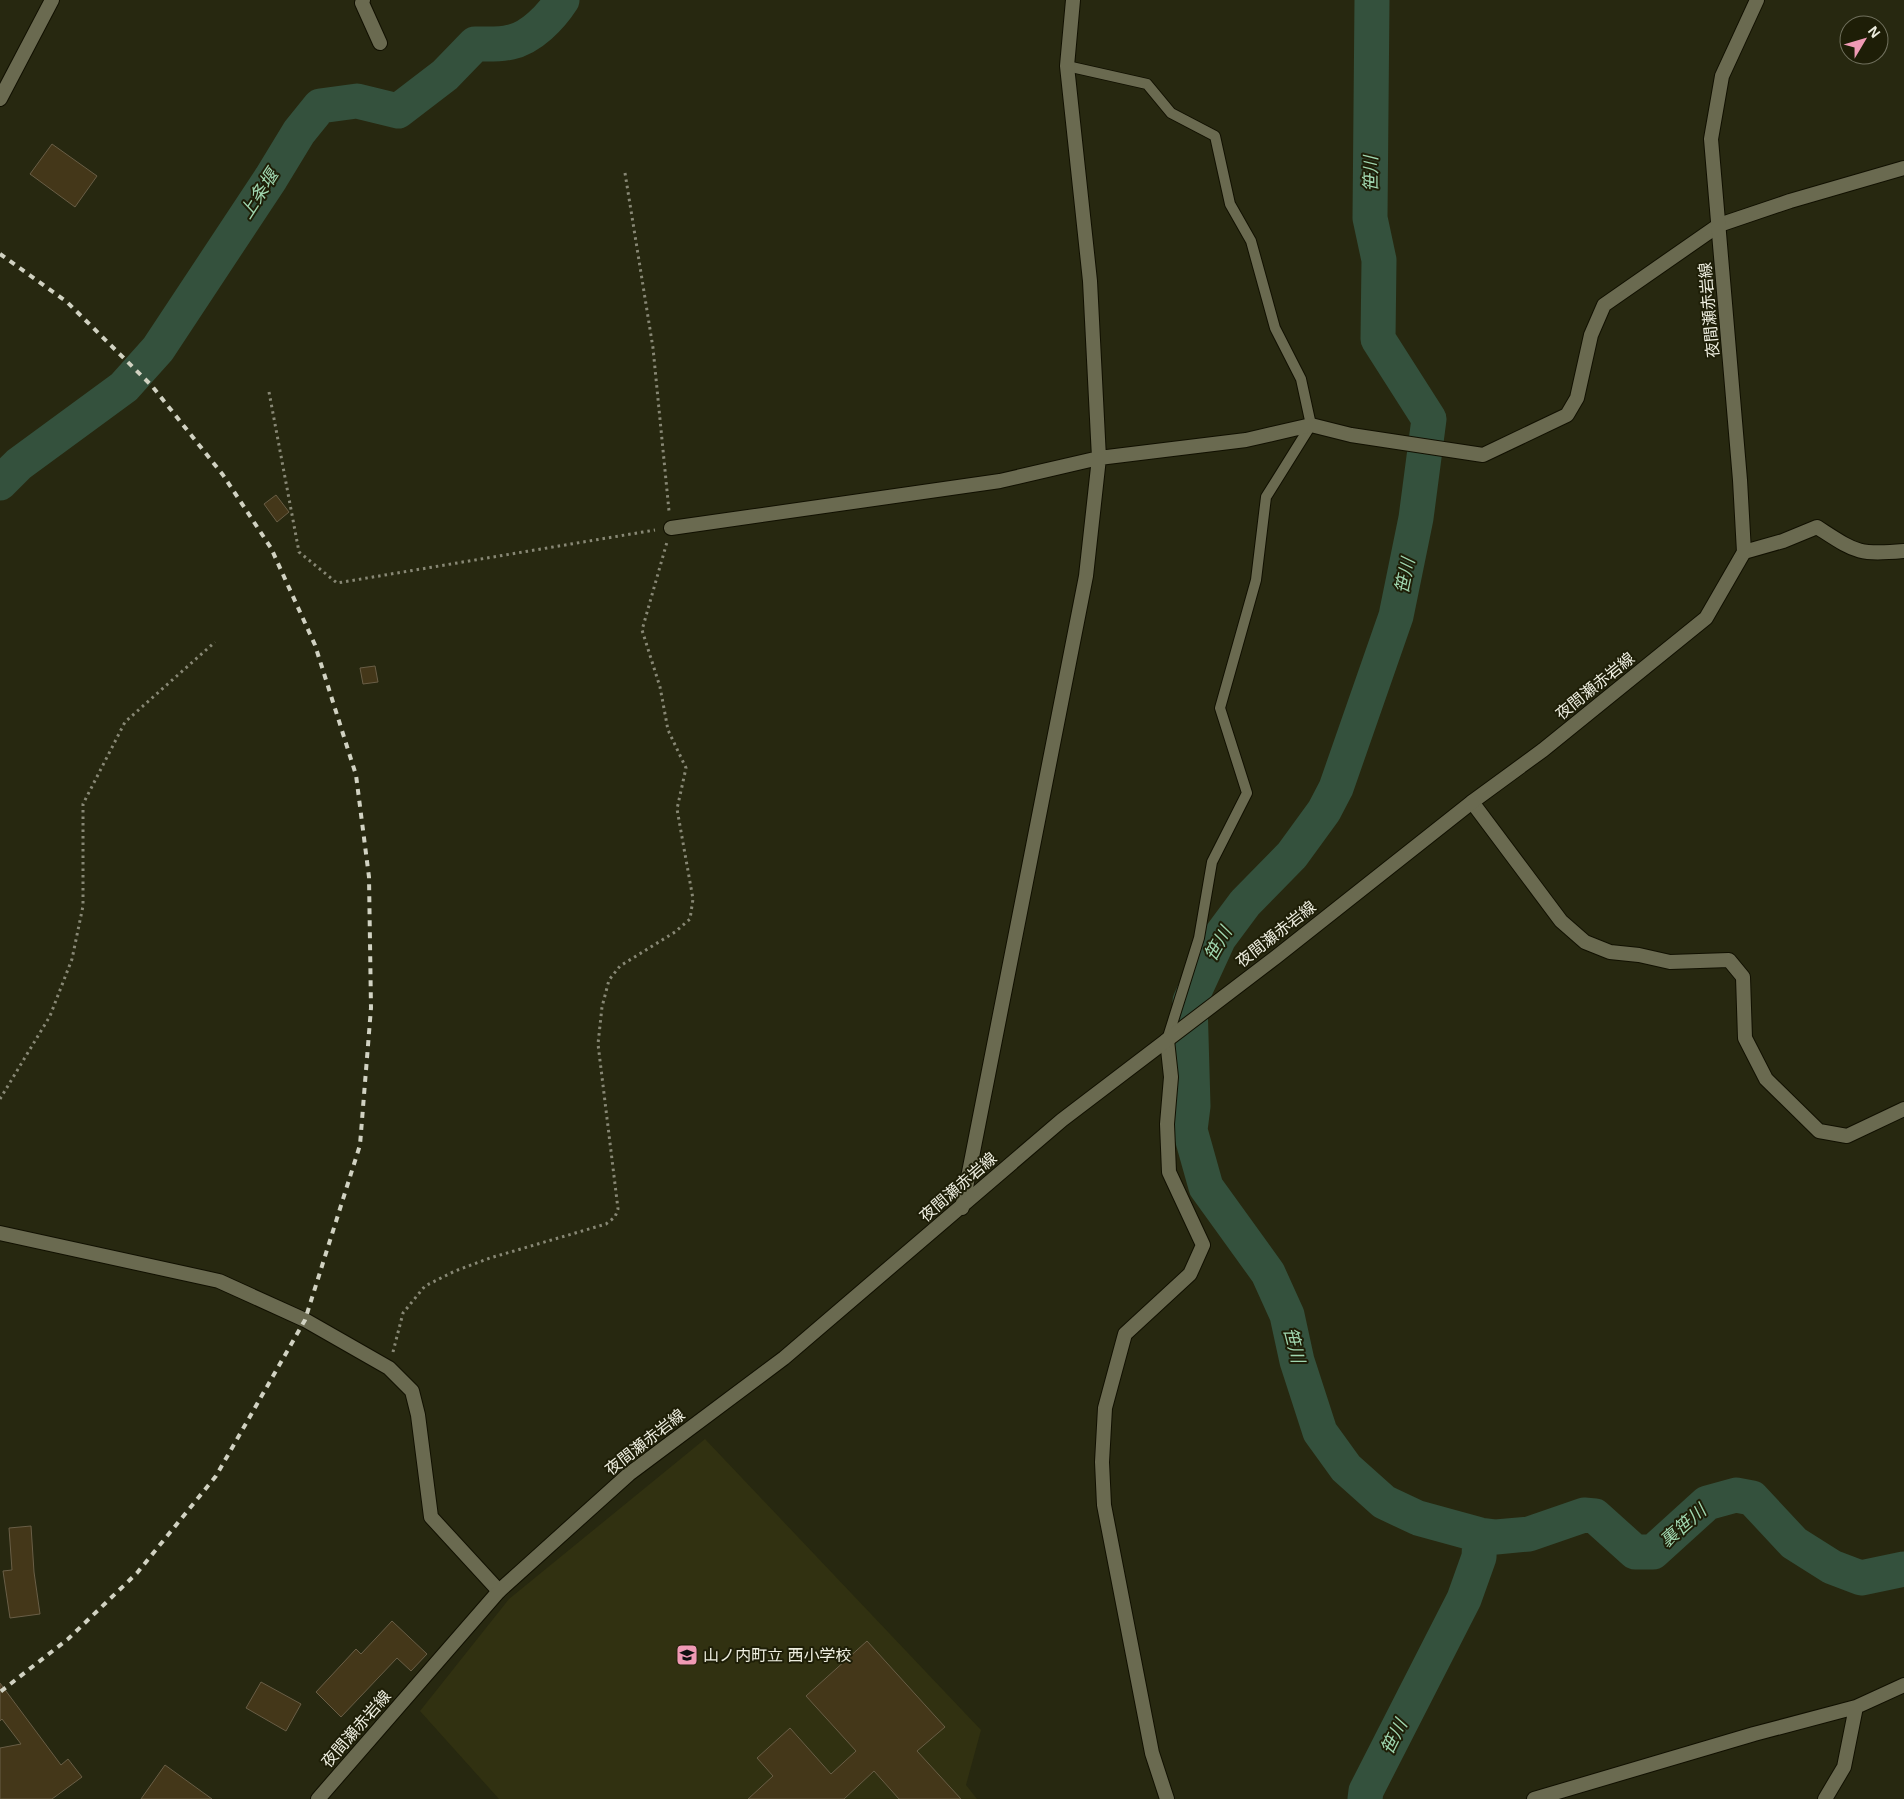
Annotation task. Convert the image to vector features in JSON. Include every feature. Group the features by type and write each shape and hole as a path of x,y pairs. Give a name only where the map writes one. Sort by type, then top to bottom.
{"street":[{"path":"0,99 52,0"},
{"path":"363,0 362,3 380,43"},
{"path":"962,1208 1086,576 1099,458 1090,281 1067,66 1073,0"},
{"name":"夜間瀬赤岩線","path":"318,1799 499,1591 629,1474 784,1358 962,1208 1062,1120 1472,802 1544,750 1706,618 1744,552 1719,224 1710,139 1722,76 1752,2"},
{"path":"671,528 1000,481 1099,458 1246,440 1311,425 1351,435 1483,454 1567,415 1577,398 1591,335 1604,305 1719,224 1904,168"},
{"path":"1744,552 1783,542 1817,527 1854,551 1872,554 1904,551"},
{"path":"1472,802 1562,921 1585,942 1610,952 1639,955 1670,962 1729,960 1743,977 1745,1038 1766,1080 1819,1131 1848,1136 1904,1109"},
{"path":"1166,1040 1171,1077 1167,1124 1168,1172 1203,1245 1190,1274 1125,1334 1105,1408 1102,1462 1104,1505 1152,1753 1167,1799"},
{"path":"0,1234 219,1281 305,1320 389,1368 412,1391 418,1415 431,1517 499,1591"},
{"path":"1534,1799 1754,1734 1856,1707 1904,1685"},
{"path":"1825,1799 1844,1766 1856,1707"}],"lane":[{"path":"1067,66 1147,84 1171,113 1215,136 1230,204 1251,241 1275,328 1301,378 1311,425 1266,497 1256,580 1220,708 1247,793 1212,862 1199,938 1166,1040"}],"path":[{"path":"389,1368 403,1314 425,1286 455,1270 606,1224 615,1217 618,1209 598,1044 606,989 609,980 620,966 676,932 690,918 693,899 677,809 686,768 668,730 660,687 642,630 671,528 653,348 625,173"},
{"path":"269,392 299,552 337,583 671,528"},
{"path":"0,1099 50,1016 72,959 84,906 83,804 125,722 215,642"}],"shaded area":[{"name":"山ノ内町立 西小学校","path":"705,1439 981,1730 966,1785 977,1799 499,1799 420,1711 509,1599"}],"building":[{"path":"52,144 97,176 75,207 30,174"},
{"path":"276,495 289,512 277,522 264,504"},
{"path":"375,666 378,682 363,684 360,668"},
{"path":"31,1526 34,1572 40,1614 10,1618 3,1571 12,1570 9,1528"},
{"path":"392,1621 427,1654 411,1671 397,1658 341,1717 316,1692 356,1649 361,1654"},
{"path":"867,1641 945,1727 917,1751 961,1799 899,1799 874,1771 844,1799 748,1799 773,1776 757,1758 790,1728 831,1774 856,1751 806,1696"},
{"path":"261,1682 301,1704 286,1731 246,1708"},
{"path":"0,1683 61,1765 68,1759 82,1777 52,1799 0,1799 0,1748 21,1744 2,1719 0,1721"},
{"path":"165,1765 212,1799 141,1799"}],"waterway":[{"name":"上条堰","path":"0,483 19,464 124,387 158,349 271,178 299,132 320,106 357,101 398,111 445,75 475,44 507,43 526,36 546,20 562,0"},
{"name":"笹川","path":"1372,0 1370,218 1379,260 1378,339 1429,419 1416,518 1396,616 1336,788 1324,811 1292,855 1245,903 1219,938 1190,1001 1193,1106 1190,1130 1206,1187 1268,1273 1287,1315 1297,1361 1320,1432 1346,1468 1384,1502 1418,1518 1480,1535 1496,1537 1529,1534 1584,1515 1595,1516 1635,1552 1653,1552 1707,1503 1736,1495 1752,1498 1794,1543 1832,1567 1861,1578 1904,1569"},
{"name":"笹川","path":"1365,1799 1366,1791 1464,1599 1479,1557 1480,1535"}],"railway":[{"path":"0,254 67,302 152,386 223,475 271,548 315,645 356,775 369,877 371,1008 360,1145 305,1320 216,1476 137,1573 68,1639 0,1692"}],"place":[{"name":"山ノ内町立 西小学校","path":"687,1655"}],"water label":[{"name":"裏笹川","path":"1683,1526"}]}
